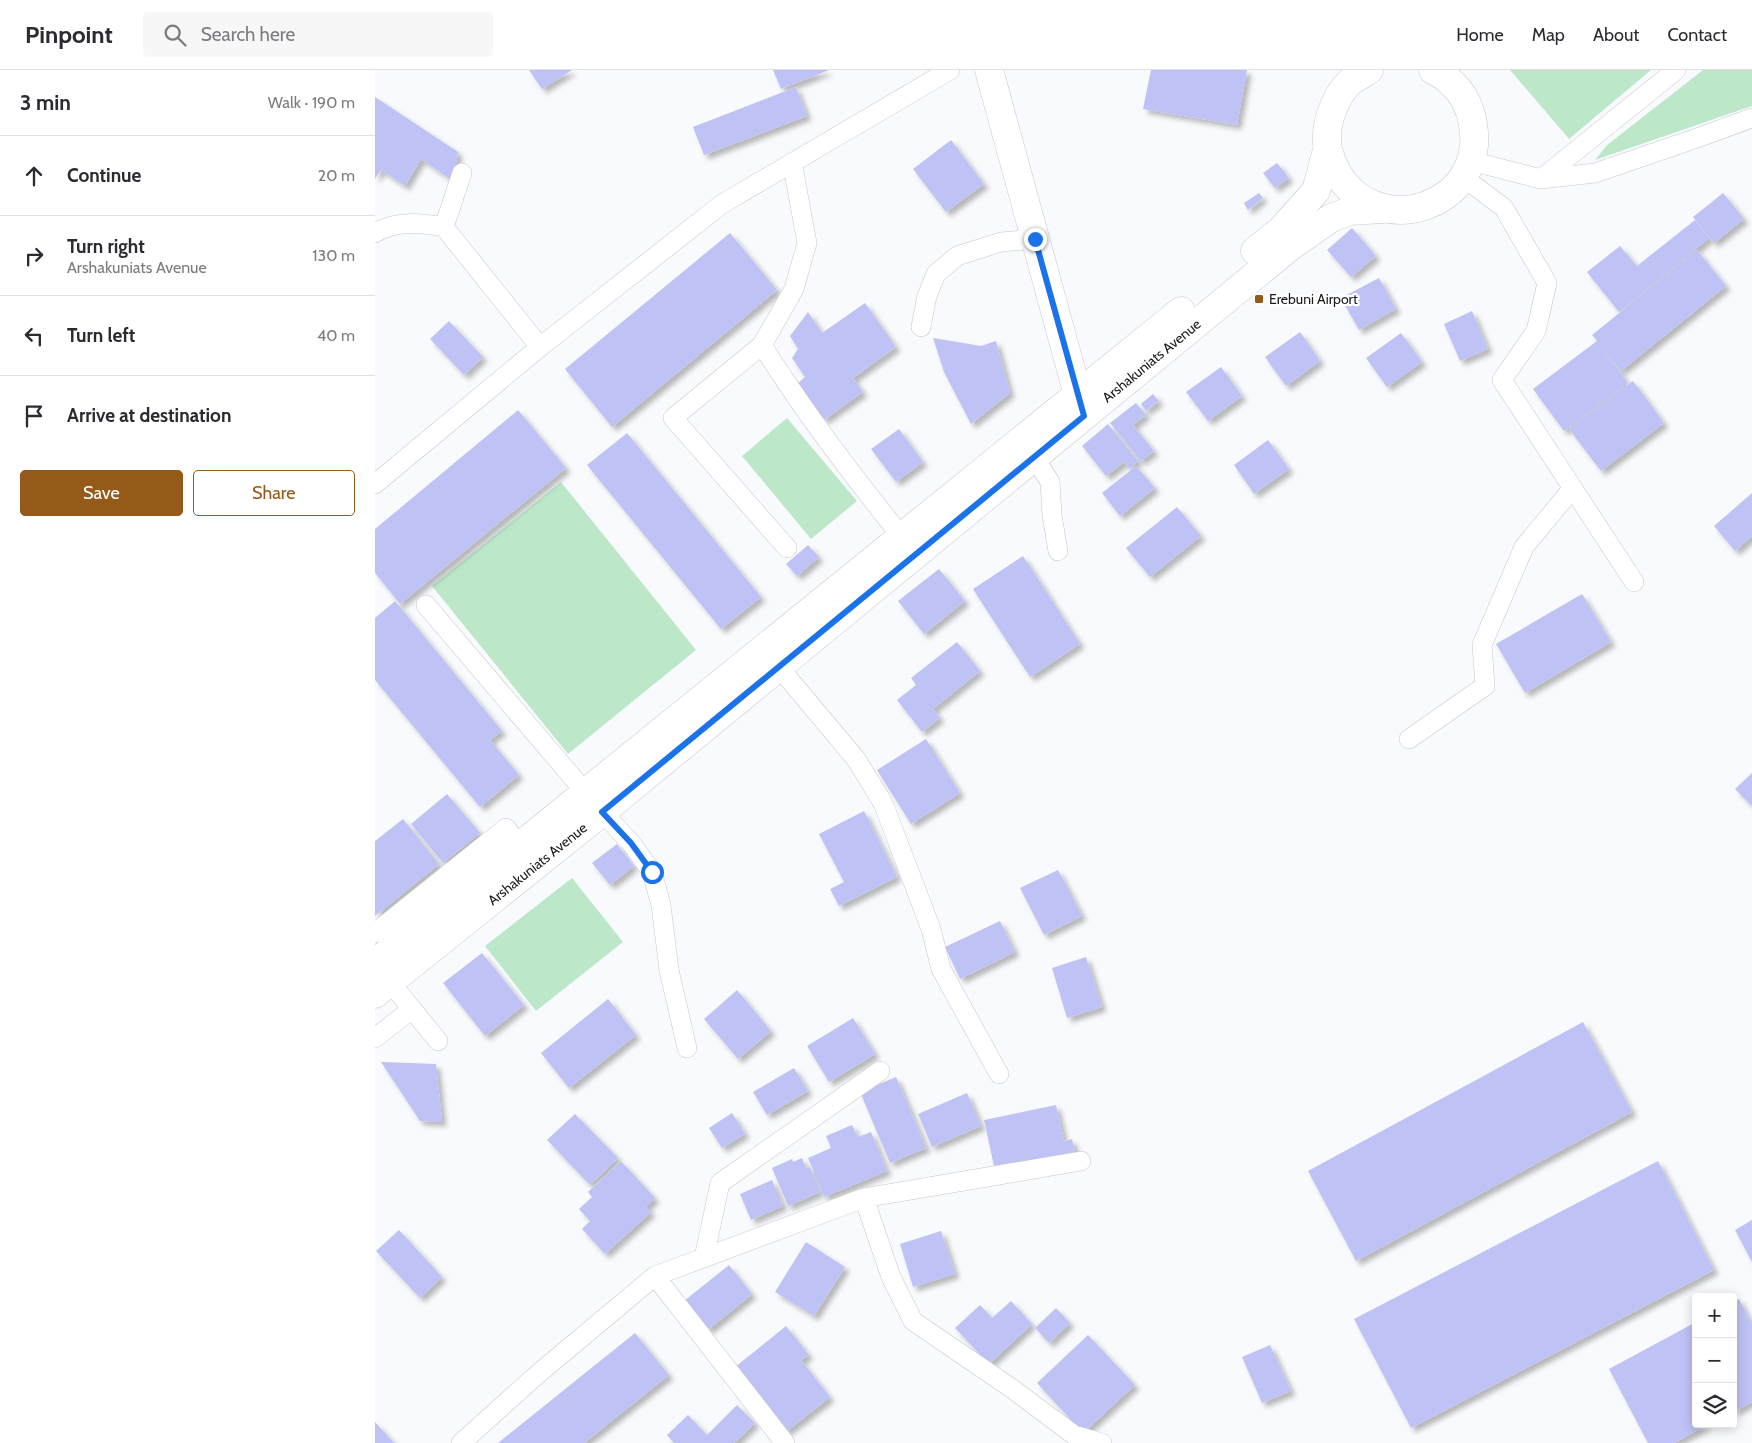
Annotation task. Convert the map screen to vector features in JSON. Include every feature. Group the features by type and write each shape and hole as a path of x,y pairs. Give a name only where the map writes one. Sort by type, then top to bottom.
{"street":[{"path":"989,70 1081,405"},
{"path":"1369,70 1352,81 1335,101 1328,122 1326,140 1327,150 1335,171 1346,186 1360,199 1382,209"},
{"path":"1433,70 1442,75 1459,90 1473,118 1475,144 1467,169"},
{"name":"Arshakuniats Avenue","path":"380,980 771,658 1034,457 1081,405 1281,230 1316,190 1327,150"},
{"name":"Arshakuniats Avenue","path":"771,658 902,537 1081,405 1303,237 1331,218 1350,211 1382,209 1403,211 1423,207 1443,198 1454,188 1467,169"},
{"name":"Arshakuniats Avenue","path":"380,980 520,846 594,802"}],"lane":[{"path":"375,484 540,347 722,204 950,70"},
{"path":"1541,179 1676,70"},
{"path":"1467,169 1541,179 1595,173 1752,118"},
{"path":"787,548 673,418 762,345 794,289 807,242 792,162"},
{"path":"1467,169 1504,208 1547,283 1536,331 1502,380 1634,582"},
{"path":"444,227 462,174"},
{"path":"375,233 401,224 423,224 444,227 540,347"},
{"path":"921,327 927,296 936,274 957,256 1001,242 1035,239"},
{"path":"762,345 785,382 847,468 902,537"},
{"path":"1034,457 1050,482 1052,515 1058,551"},
{"path":"1409,739 1485,686 1482,645 1524,547 1572,489"},
{"path":"426,605 631,843 652,872 661,905 669,970 687,1048"},
{"path":"771,658 856,759 883,803 931,929 941,969 999,1074"},
{"path":"375,933 506,828 520,846"},
{"path":"380,980 413,1009 438,1041"},
{"path":"375,1038 413,1009"},
{"path":"704,1258 720,1183 880,1071"},
{"path":"461,1443 539,1373 655,1276 865,1198 1081,1161"},
{"path":"865,1198 891,1277 913,1321 1014,1390 1074,1435 1102,1443"},
{"path":"655,1276 785,1443"}],"green space":[{"path":"1510,70 1651,70 1569,139"},
{"path":"1703,70 1752,70 1752,106 1595,160 1607,145"},
{"path":"787,418 857,501 811,539 742,456"},
{"path":"561,482 696,650 568,754 432,586"},
{"path":"572,878 623,942 536,1011 485,946"}],"building":[{"path":"529,70 572,70 542,89"},
{"path":"773,70 829,70 781,89"},
{"path":"1151,70 1247,70 1237,125 1143,109"},
{"path":"796,87 807,116 704,155 693,127"},
{"path":"375,97 458,152 453,181 421,159 405,186 381,170 375,179"},
{"path":"951,140 984,184 946,212 913,169"},
{"path":"1277,163 1289,178 1275,188 1263,173"},
{"path":"1259,193 1263,198 1248,210 1244,203"},
{"path":"1723,193 1744,219 1714,243 1693,217"},
{"path":"1695,220 1709,238 1619,312 1587,272 1620,246 1637,266"},
{"path":"1352,228 1376,256 1351,277 1327,250"},
{"path":"730,233 777,290 612,427 565,369"},
{"path":"1697,250 1726,286 1621,371 1600,346 1628,383 1564,431 1533,389 1597,341 1592,335"},
{"path":"1379,278 1396,309 1359,330 1341,298"},
{"path":"865,303 896,347 853,378 863,392 824,420 798,383 805,377 792,358 798,349 790,336 808,312 822,333"},
{"path":"1472,311 1488,349 1460,361 1444,324"},
{"path":"449,321 483,357 464,375 430,339"},
{"path":"1300,332 1320,361 1286,386 1265,357"},
{"path":"1401,333 1422,362 1387,387 1366,358"},
{"path":"933,338 981,346 996,341 1010,393 971,424 944,372"},
{"path":"1221,367 1242,396 1208,421 1186,392"},
{"path":"1633,381 1664,423 1601,471 1569,429"},
{"path":"1153,394 1159,401 1146,411 1141,404"},
{"path":"1136,403 1146,415 1133,425 1154,451 1141,461 1110,423"},
{"path":"518,410 566,468 400,604 375,573 375,529"},
{"path":"1108,424 1138,461 1130,469 1124,462 1106,476 1082,446"},
{"path":"899,429 923,462 896,482 871,449"},
{"path":"627,433 761,597 721,629 587,465"},
{"path":"1268,440 1289,469 1254,494 1234,465"},
{"path":"1136,466 1155,488 1120,516 1102,493"},
{"path":"1752,493 1752,536 1735,551 1714,526"},
{"path":"1177,507 1201,536 1150,577 1126,548"},
{"path":"808,545 819,557 797,576 786,564"},
{"path":"1023,556 1080,644 1030,677 973,589"},
{"path":"939,569 965,601 924,634 898,601"},
{"path":"1582,594 1611,642 1525,693 1496,644"},
{"path":"395,601 502,731 490,740 519,775 480,807 375,680 375,618"},
{"path":"957,642 980,671 933,709 940,718 922,732 897,700 916,685 911,678"},
{"path":"926,739 960,793 911,824 877,770"},
{"path":"1752,773 1752,806 1735,789"},
{"path":"447,794 480,833 443,863 411,824"},
{"path":"864,811 897,877 839,906 830,889 844,882 819,834"},
{"path":"403,819 439,864 375,916 375,841"},
{"path":"617,844 634,866 610,885 592,863"},
{"path":"1058,870 1082,916 1044,935 1020,888"},
{"path":"1000,921 1015,952 960,979 945,947"},
{"path":"482,953 524,1005 485,1036 443,983"},
{"path":"1086,957 1102,1007 1067,1018 1052,968"},
{"path":"737,990 771,1031 738,1059 704,1019"},
{"path":"608,999 636,1035 569,1088 541,1053"},
{"path":"853,1018 875,1054 829,1082 807,1046"},
{"path":"1583,1022 1632,1112 1356,1261 1308,1171"},
{"path":"381,1062 436,1064 442,1122 420,1121"},
{"path":"794,1068 808,1091 767,1115 753,1092"},
{"path":"896,1077 926,1148 890,1163 860,1092"},
{"path":"967,1093 981,1126 932,1147 918,1114"},
{"path":"1056,1105 1064,1141 1072,1139 1076,1157 996,1175 984,1120"},
{"path":"732,1113 745,1134 722,1148 709,1128"},
{"path":"575,1114 618,1158 590,1185 547,1140"},
{"path":"852,1125 858,1137 871,1132 887,1171 824,1197 808,1158 831,1148 826,1136"},
{"path":"802,1158 806,1168 810,1167 820,1192 788,1206 772,1168 792,1159 793,1162"},
{"path":"621,1161 655,1198 646,1207 651,1212 605,1254 582,1229 590,1221 579,1209 592,1197 588,1192"},
{"path":"1658,1161 1714,1270 1411,1428 1354,1319"},
{"path":"772,1180 783,1206 751,1220 740,1194"},
{"path":"1752,1220 1752,1262 1735,1230"},
{"path":"399,1230 442,1277 420,1298 376,1251"},
{"path":"941,1231 955,1274 913,1287 900,1244"},
{"path":"806,1242 845,1267 814,1316 775,1292"},
{"path":"729,1265 752,1294 708,1330 684,1301"},
{"path":"1739,1299 1752,1324 1752,1402 1737,1410 1737,1338 1737,1300"},
{"path":"1011,1301 1032,1324 989,1364 955,1328 980,1305 992,1318"},
{"path":"1056,1308 1070,1323 1049,1343 1035,1328"},
{"path":"1692,1324 1692,1428 1702,1428 1674,1443 1648,1443 1609,1369"},
{"path":"786,1326 809,1355 801,1360 830,1397 786,1432 734,1368"},
{"path":"635,1333 669,1375 584,1443 498,1443"},
{"path":"1088,1335 1135,1385 1083,1433 1037,1383"},
{"path":"1270,1345 1291,1391 1262,1403 1242,1357"},
{"path":"737,1405 755,1423 734,1443 674,1443 667,1435 688,1415 707,1435"},
{"path":"375,1422 394,1443 375,1443"}],"place":[{"name":"Erebuni Airport","path":"1259,299"}],"route":[{"path":"652,872 631,843 602,812 1084,416 1035,239"}]}
